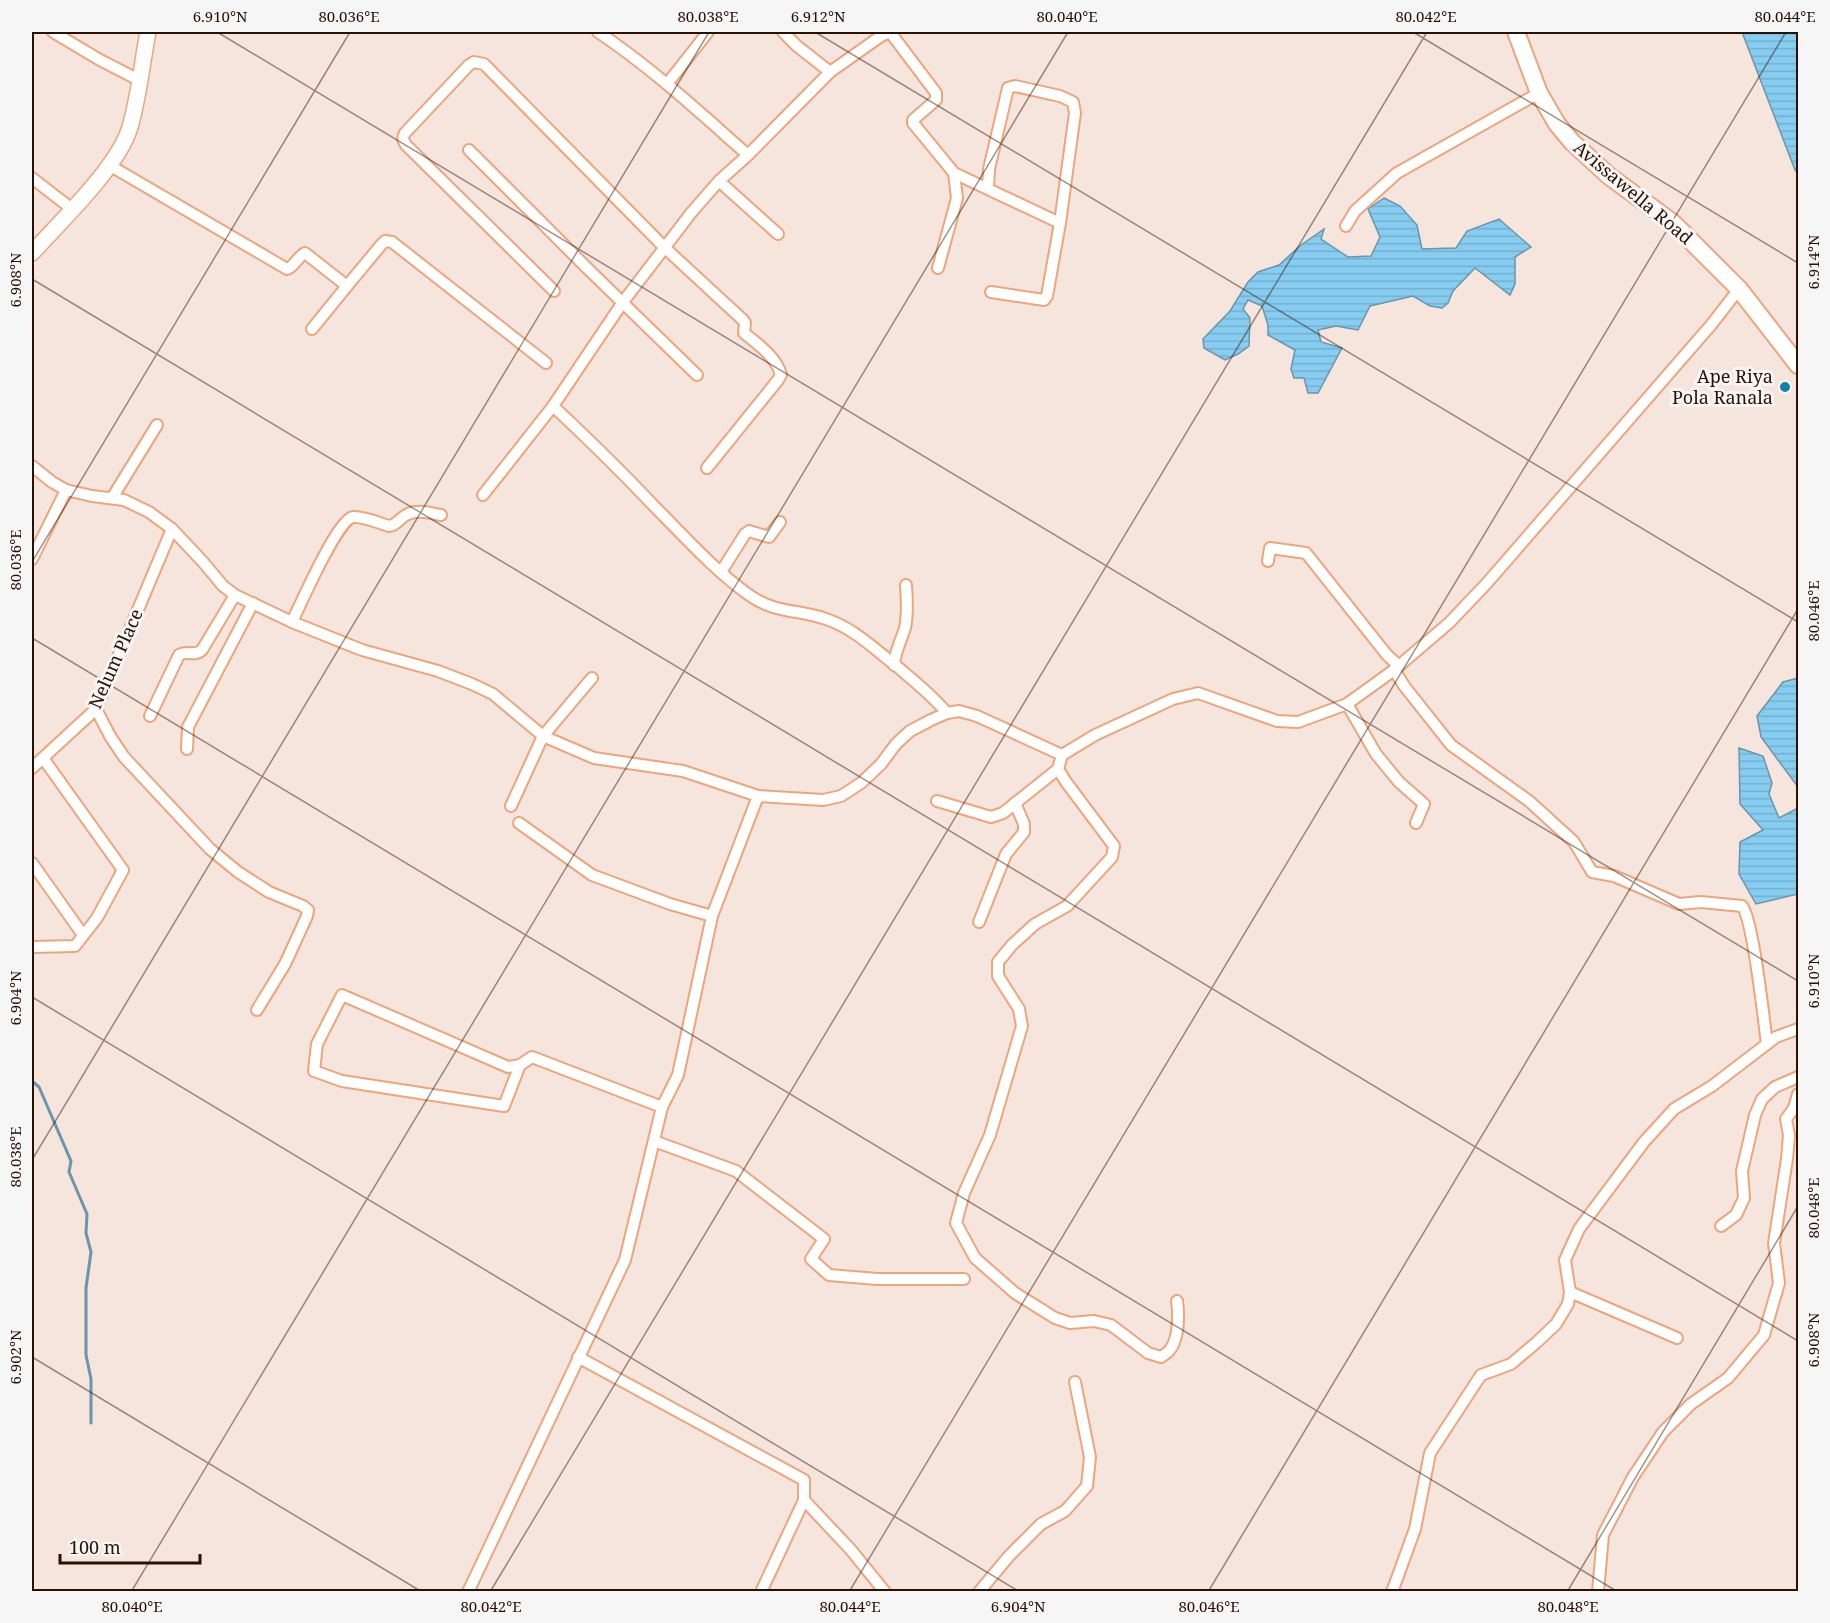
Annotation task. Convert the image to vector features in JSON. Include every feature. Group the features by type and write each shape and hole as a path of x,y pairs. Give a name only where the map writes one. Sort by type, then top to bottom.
{"main road":[{"path":"32,254 109,165 122,146 130,128 148,32"},
{"name":"Avissawella Road","path":"1515,32 1539,93 1557,124 1572,142 1609,176 1673,223 1739,289 1798,364"}],"street":[{"path":"53,32 139,80"},
{"path":"598,32 667,84 748,155"},
{"path":"667,84 708,32"},
{"path":"783,32 796,46 830,72"},
{"path":"483,495 553,406 623,302 691,213 719,181 830,72 881,36 890,32 936,93 936,100 913,120 913,123 954,173 1060,223"},
{"path":"554,291 403,140 405,133 474,62 484,64 664,247 743,320 745,322 744,333 775,362 782,375 707,468"},
{"path":"988,188 989,170 1008,88 1015,86 1068,98 1073,102 1075,113 1060,223 1047,296 1044,300 991,292"},
{"path":"1346,226 1355,211 1397,173 1539,93"},
{"path":"469,150 698,375"},
{"path":"109,165 287,269 300,255 305,253 347,286"},
{"path":"938,268 957,198 954,173"},
{"path":"32,178 72,209"},
{"path":"719,181 778,234"},
{"path":"312,329 381,245 385,242 392,242 546,363"},
{"path":"937,801 991,817 1003,813 1058,769 1062,755 1095,735 1173,699 1198,693 1277,720 1298,722 1347,704 1397,668 1449,623 1487,583 1711,325 1739,289"},
{"path":"553,406 606,456 709,562 747,593 777,609 826,619 848,628 930,693 947,713"},
{"path":"112,498 157,424"},
{"path":"32,466 66,490 124,500 149,512 172,529 223,586 236,595 292,622 362,650 438,671 472,684 493,694 543,736 594,758 683,771 758,796 823,800 841,796 861,783 910,731 947,713 959,711 977,716 1062,755"},
{"path":"32,559 66,490"},
{"path":"292,622 323,559 346,520 353,517 389,526 395,525 412,512 441,515"},
{"path":"721,572 749,531 769,537 780,522"},
{"name":"Nelum Place","path":"32,768 96,709 172,529"},
{"path":"1268,561 1270,548 1306,552 1397,668 1405,687 1451,745 1528,801 1574,842 1592,872 1614,876 1679,904 1701,902 1742,906 1746,911 1751,937 1767,1044"},
{"path":"894,665 907,609 906,585"},
{"path":"150,716 179,655 187,652 199,653 202,650 236,595"},
{"path":"187,749 189,727 253,603"},
{"path":"511,806 543,736 592,678"},
{"path":"1347,704 1376,754 1399,782 1424,804 1416,823"},
{"path":"96,709 124,757 210,849 238,872 269,892 308,910 308,916 285,964 257,1010"},
{"path":"32,947 75,946 97,918 123,870 43,758"},
{"path":"1058,769 1114,846 1112,857 1066,906 1035,924 1012,945 998,962 998,976 1019,1009 1022,1026 990,1135 964,1193 956,1223 975,1258 1015,1293 1055,1317 1070,1323 1094,1321 1111,1325 1148,1353 1161,1357 1171,1350 1179,1315 1177,1301"},
{"path":"468,1592 625,1260 662,1107 678,1075 712,916 758,796"},
{"path":"979,922 1006,854 1024,832 1024,824 1015,802"},
{"path":"519,823 592,875 670,904 712,916"},
{"path":"32,863 83,935"},
{"path":"520,1065 504,1106 342,1081 314,1071 317,1044 342,995 508,1067 520,1065 532,1057 662,1107"},
{"path":"1392,1592 1415,1529 1430,1454 1481,1376 1511,1364 1556,1324 1568,1304 1570,1292 1565,1260 1580,1229 1644,1142 1674,1109 1712,1086 1776,1037 1798,1029"},
{"path":"1721,1226 1736,1215 1744,1198 1742,1171 1755,1115 1762,1099 1775,1087 1798,1077"},
{"path":"1598,1592 1603,1535 1633,1477 1663,1432 1691,1404 1728,1378 1764,1335 1779,1283 1774,1243 1787,1159 1789,1135 1786,1119 1794,1108 1798,1094"},
{"path":"654,1142 736,1171 824,1239 811,1259 829,1275 877,1280 964,1279"},
{"path":"1570,1292 1677,1338"},
{"path":"578,1357 804,1480 804,1500 761,1592"},
{"path":"979,1592 1009,1556 1041,1524 1065,1511 1087,1486 1090,1457 1075,1383"},
{"path":"804,1500 851,1550 885,1592"}],"water":[{"path":"1742,32 1798,32 1798,173 1795,170"},
{"path":"1384,198 1400,206 1417,225 1422,249 1456,248 1467,231 1499,219 1531,247 1515,257 1515,284 1510,295 1475,268 1453,291 1448,303 1442,308 1430,306 1413,296 1370,306 1358,330 1336,326 1318,330 1321,342 1342,348 1318,393 1308,393 1304,378 1294,378 1291,369 1295,350 1268,335 1268,325 1262,306 1248,300 1243,309 1250,318 1249,346 1225,360 1204,348 1203,339 1230,311 1248,282 1258,272 1279,265 1301,245 1324,229 1321,239 1348,257 1371,256 1380,237 1368,209"},
{"path":"1798,678 1798,787 1761,737 1757,716 1783,682"},
{"path":"1739,748 1763,756 1772,783 1769,794 1779,818 1798,808 1798,894 1756,904 1739,874 1740,842 1763,830 1740,804"}],"waterway":[{"path":"32,1081 39,1087 71,1161 69,1172 87,1214 86,1233 91,1252 86,1288 86,1355 91,1379 91,1423"}],"place":[{"name":"Ape Riya Pola Ranala","path":"1785,387"}]}
